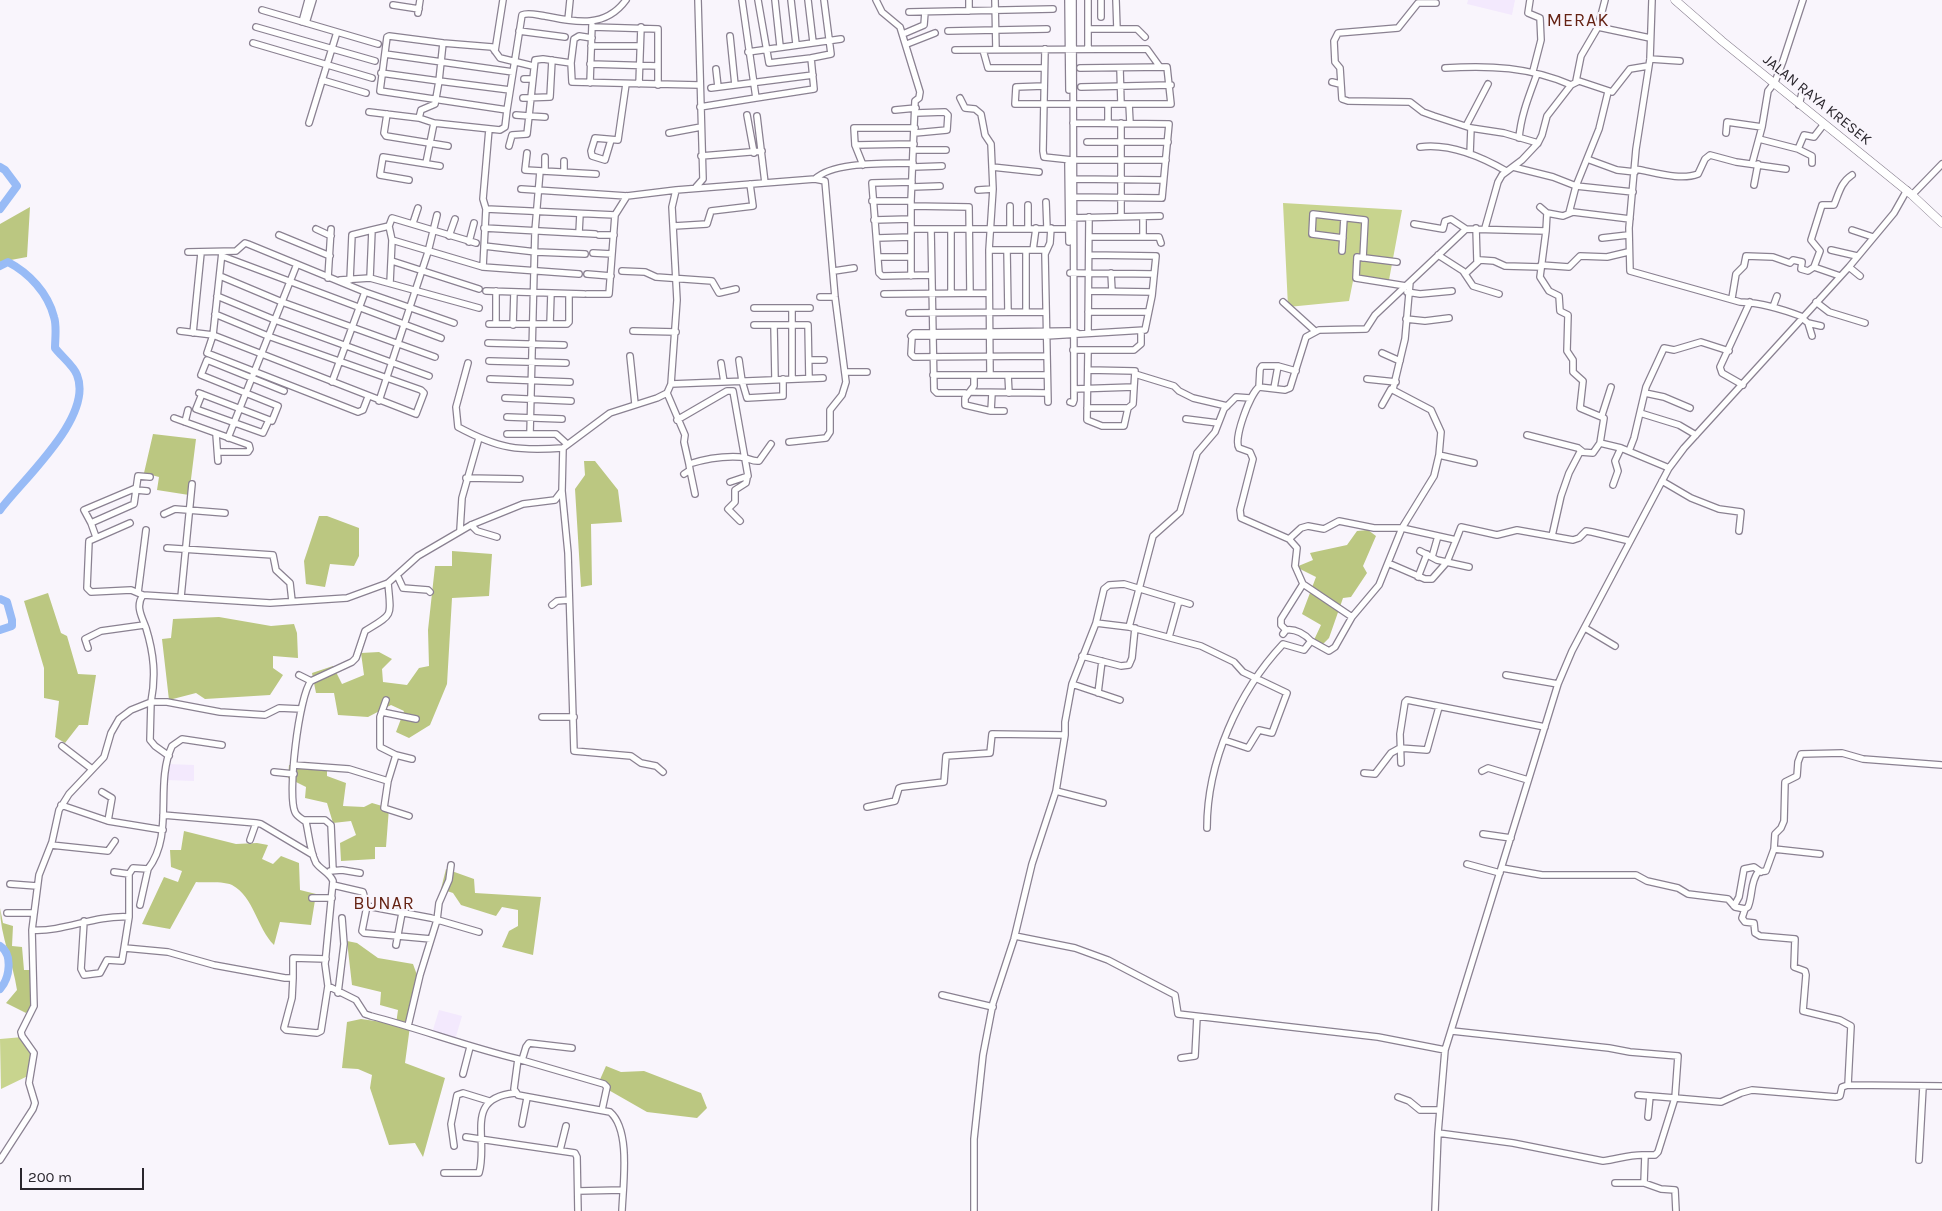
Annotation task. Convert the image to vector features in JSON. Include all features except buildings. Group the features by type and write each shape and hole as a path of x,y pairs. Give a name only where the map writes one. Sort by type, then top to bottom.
{"main road":[{"name":"JALAN RAYA KRESEK","path":"1675,0 1800,105 1910,192 1942,223"}],"street":[{"path":"304,22 308,0"},
{"path":"304,22 313,0"},
{"path":"392,5 419,11 420,0"},
{"path":"495,51 503,0"},
{"path":"568,20 570,0"},
{"path":"592,25 614,14 626,0"},
{"path":"695,187 703,179 698,0"},
{"path":"742,0 756,98"},
{"path":"758,0 765,49 770,63 830,56 830,40 824,0"},
{"path":"775,0 780,46"},
{"path":"791,0 796,44"},
{"path":"808,0 813,42"},
{"path":"876,0 882,12 895,21 903,34 920,92 919,98 915,101 911,203 911,276"},
{"path":"969,0 969,11"},
{"path":"995,0 996,50"},
{"path":"1068,0 1071,105 1070,229 1074,389 1072,403 1070,402 1072,333"},
{"path":"1070,49 1073,0"},
{"path":"1088,0 1088,49"},
{"path":"1101,0 1101,17"},
{"path":"1116,0 1117,30"},
{"path":"1519,138 1522,115 1527,107 1541,37 1540,18 1528,13 1530,0"},
{"path":"1486,228 1498,182 1506,171 1513,167 1538,143 1547,116 1576,81 1581,56 1598,27 1605,0"},
{"path":"1652,0 1649,63 1628,235 1630,271 1732,298 1773,306 1803,318 1808,323 1812,336"},
{"path":"1754,185 1755,164 1765,102 1803,0"},
{"path":"1436,3 1423,1 1416,4 1398,28 1338,33 1334,41 1335,62 1340,68 1342,96 1345,100 1410,102 1423,112 1468,127 1538,143"},
{"path":"909,12 1053,9"},
{"path":"262,10 378,44"},
{"path":"903,34 923,27 925,24 925,12"},
{"path":"369,112 419,118 434,123 504,129 520,18 525,14 592,25 658,29 658,85"},
{"path":"590,83 592,25"},
{"path":"256,27 376,61"},
{"path":"639,84 641,27"},
{"path":"1598,27 1650,38"},
{"path":"948,30 1047,29"},
{"path":"1088,29 1137,29 1145,37"},
{"path":"519,31 565,37"},
{"path":"309,122 337,32"},
{"path":"906,44 935,33"},
{"path":"507,110 380,91 381,73 389,36 492,47 500,58 533,66"},
{"path":"592,38 579,36 574,39 571,81 699,85"},
{"path":"730,36 735,85"},
{"path":"748,52 780,46 841,39"},
{"path":"253,43 372,78"},
{"path":"419,118 421,110 434,105 436,100 443,43"},
{"path":"592,46 640,46"},
{"path":"1045,49 1043,155 1047,158 1070,160 1166,160"},
{"path":"955,50 1146,49 1160,67"},
{"path":"983,50 988,68 1044,68"},
{"path":"385,54 513,72"},
{"path":"700,107 812,90 814,87 811,58"},
{"path":"509,146 512,135 527,134 534,61 538,59 571,63"},
{"path":"523,98 550,97 552,60"},
{"path":"1576,81 1608,92 1616,89 1630,69 1649,63 1680,61"},
{"path":"590,64 658,66"},
{"path":"1445,68 1501,67 1535,72 1571,85"},
{"path":"1044,86 1014,88 1015,104 1171,104 1171,85 1168,68 1080,68"},
{"path":"1120,68 1121,104"},
{"path":"716,69 714,88 813,75"},
{"path":"381,73 510,90"},
{"path":"524,79 532,79"},
{"path":"322,80 366,93"},
{"path":"1332,82 1340,84"},
{"path":"611,140 606,160 592,156 593,139 618,140 626,84"},
{"path":"1470,154 1468,127 1488,84"},
{"path":"1081,87 1171,85"},
{"path":"1800,105 1803,89"},
{"path":"1569,213 1576,186 1599,129 1608,92"},
{"path":"960,98 965,108 976,109 981,114 985,135 991,144 993,189 989,250 990,375"},
{"path":"1129,104 1130,123"},
{"path":"1070,218 1073,196 1070,160 1073,123 1071,105"},
{"path":"1108,105 1108,123"},
{"path":"863,165 855,145 853,130 856,126 947,130 948,115 945,112 895,110"},
{"path":"386,114 384,133 386,136 448,146"},
{"path":"516,115 545,117"},
{"path":"747,115 754,153"},
{"path":"757,116 765,183"},
{"path":"1726,133 1727,122 1762,127"},
{"path":"426,163 434,123"},
{"path":"1073,123 1168,123 1168,142 1162,198 1121,199 1073,196"},
{"path":"1121,123 1121,217"},
{"path":"1798,149 1804,134 1814,137 1824,124"},
{"path":"670,133 701,126"},
{"path":"483,267 486,209 483,199 489,129"},
{"path":"1759,139 1798,149 1812,156 1812,163"},
{"path":"1087,142 1168,142"},
{"path":"855,145 946,150"},
{"path":"1420,147 1439,146 1470,154 1506,171"},
{"path":"701,156 762,151"},
{"path":"526,153 526,170 596,174"},
{"path":"1587,160 1617,170 1694,176 1702,169 1705,159 1710,155 1726,160 1786,169"},
{"path":"409,180 380,175 383,157 440,166"},
{"path":"530,434 536,272 535,231 538,191 545,157"},
{"path":"564,161 564,172"},
{"path":"1435,1211 1439,1110 1445,1050 1558,684 1585,628 1669,468 1696,435 1803,318 1819,304 1840,276 1853,271 1857,256 1910,192 1942,164"},
{"path":"815,179 825,171 863,165 942,166"},
{"path":"992,166 1039,172"},
{"path":"1513,167 1553,177 1576,186 1633,192"},
{"path":"1732,298 1736,274 1744,266 1746,256 1770,257 1790,264 1793,260 1802,262 1801,269 1808,271 1814,267 1820,251 1811,240 1820,208 1824,204 1834,205 1840,188 1846,178 1852,174"},
{"path":"520,189 627,196 695,187 815,179 825,181 827,186 835,297 846,382 842,395 830,410 830,432 826,438 788,442"},
{"path":"1072,179 1163,180"},
{"path":"931,275 880,275 872,201 872,183 940,186"},
{"path":"674,226 707,224 712,211 753,206 750,184"},
{"path":"978,190 993,189"},
{"path":"468,363 456,407 457,425 479,438 516,450 565,446 610,413 667,393 671,384 676,332 677,279 673,201 676,190"},
{"path":"486,291 609,294 615,215 627,196"},
{"path":"872,201 968,205 970,209 970,293"},
{"path":"1046,202 1050,243 1045,250 1048,402"},
{"path":"1028,205 1028,228"},
{"path":"1010,206 1010,228"},
{"path":"1540,207 1547,213 1563,216 1569,213 1600,214 1630,219"},
{"path":"413,224 418,208"},
{"path":"486,209 615,215"},
{"path":"1547,213 1540,279 1549,291 1559,296 1560,311 1568,315 1567,352 1573,360 1573,372 1583,381 1580,408 1602,415"},
{"path":"579,234 580,214"},
{"path":"1343,238 1312,234 1313,214 1365,220 1363,258"},
{"path":"379,401 428,252 437,215"},
{"path":"1070,218 1160,216"},
{"path":"1088,332 1089,217"},
{"path":"1143,217 1143,237"},
{"path":"390,283 392,240 389,221 394,218 476,243"},
{"path":"1342,251 1344,218"},
{"path":"449,236 455,219"},
{"path":"874,220 911,219"},
{"path":"1414,224 1443,229 1445,221 1451,219 1466,229"},
{"path":"469,242 474,223"},
{"path":"350,280 352,235 389,226"},
{"path":"484,228 614,235"},
{"path":"1026,312 1030,250 1036,228"},
{"path":"1465,274 1477,261 1476,228"},
{"path":"1259,387 1285,390 1290,388 1306,337 1315,331 1366,329 1375,315 1408,287 1466,229 1486,228 1546,232"},
{"path":"328,278 331,229"},
{"path":"911,229 1070,229"},
{"path":"931,229 934,392 1047,393"},
{"path":"950,293 951,229"},
{"path":"316,230 331,236"},
{"path":"370,278 372,230"},
{"path":"1852,230 1873,237"},
{"path":"279,235 330,256"},
{"path":"1602,238 1628,235"},
{"path":"877,238 911,237"},
{"path":"1090,237 1159,237 1162,243"},
{"path":"392,240 483,267 580,274"},
{"path":"188,252 222,254 236,251 244,243 328,278 454,323"},
{"path":"484,246 536,252 585,254"},
{"path":"989,250 1045,250"},
{"path":"1007,250 1008,312"},
{"path":"1831,250 1857,256"},
{"path":"1477,261 1494,261 1505,266 1569,267 1580,256 1607,257 1628,252"},
{"path":"193,332 201,253"},
{"path":"593,253 612,254"},
{"path":"222,254 213,335 208,353 284,391"},
{"path":"222,254 290,282 441,338"},
{"path":"1046,356 912,356 912,337 1146,330 1155,255 1090,255"},
{"path":"1438,255 1455,264 1473,286 1499,294"},
{"path":"879,257 911,257"},
{"path":"1397,262 1357,257 1356,278 1408,287 1426,294 1452,291"},
{"path":"392,261 479,289"},
{"path":"228,438 297,264"},
{"path":"1814,267 1840,276"},
{"path":"834,271 854,268"},
{"path":"622,271 645,272 653,277 712,281 719,293 736,289"},
{"path":"1071,273 1154,274"},
{"path":"1111,273 1112,291"},
{"path":"587,274 611,276"},
{"path":"220,276 282,302 435,357"},
{"path":"336,280 370,278 416,289 479,308"},
{"path":"1382,405 1389,390 1393,389 1396,382 1406,319 1408,287"},
{"path":"496,291 496,324"},
{"path":"1089,291 1152,292"},
{"path":"332,382 365,292"},
{"path":"513,325 514,292"},
{"path":"550,324 552,293"},
{"path":"884,294 989,293"},
{"path":"489,324 565,325 569,322 569,294"},
{"path":"217,296 275,320 429,376"},
{"path":"1773,306 1777,296"},
{"path":"820,297 835,297"},
{"path":"1284,302 1315,331"},
{"path":"1743,385 1721,372 1720,367 1750,302"},
{"path":"1819,304 1829,312 1865,323"},
{"path":"754,308 810,308"},
{"path":"792,308 792,379"},
{"path":"909,313 1045,312"},
{"path":"1088,312 1148,312"},
{"path":"180,331 213,335 416,414 424,398 421,390 268,336 215,314"},
{"path":"1406,319 1425,321 1450,318"},
{"path":"1808,323 1821,326"},
{"path":"754,325 809,326 810,378"},
{"path":"774,326 774,379"},
{"path":"633,331 676,332"},
{"path":"1072,350 1134,350 1141,344 1141,331"},
{"path":"1629,451 1646,393 1664,348 1674,350 1700,342 1729,351"},
{"path":"488,343 564,344"},
{"path":"1088,351 1087,420 1102,426 1124,426 1128,408"},
{"path":"1382,353 1400,361"},
{"path":"630,356 635,404"},
{"path":"269,420 263,434 196,409 201,393 272,421 278,406 201,375 207,360 358,412 363,410 368,396"},
{"path":"739,360 747,398 783,396 783,379"},
{"path":"809,360 824,360"},
{"path":"489,361 566,363"},
{"path":"721,363 724,382"},
{"path":"1296,371 1278,366 1264,366 1260,369 1259,387 1250,398 1237,439 1237,446 1250,452 1253,459 1240,510 1241,518 1289,539 1297,548 1295,566 1303,584 1352,617"},
{"path":"1274,388 1278,366"},
{"path":"1088,370 1134,370 1135,374 1174,386 1193,398 1227,406"},
{"path":"846,372 867,372"},
{"path":"1088,408 1128,408 1133,404 1135,374"},
{"path":"933,375 1047,375"},
{"path":"974,375 965,398 966,406 992,411 1004,411"},
{"path":"1008,375 1009,393"},
{"path":"671,384 823,378"},
{"path":"1367,379 1396,382"},
{"path":"490,380 570,382"},
{"path":"1074,389 1134,387"},
{"path":"1527,435 1581,449 1582,452 1593,453 1600,443 1605,422 1602,415 1611,387"},
{"path":"1303,584 1281,619 1281,625 1285,632 1290,629 1304,634 1311,642 1332,650 1352,617 1379,586 1402,528 1434,476 1439,455 1441,432 1431,410 1393,389"},
{"path":"677,420 727,391 732,390 747,478 746,483 735,490 734,502 728,509 740,522"},
{"path":"667,393 685,435 684,442 695,494"},
{"path":"992,393 992,411"},
{"path":"1646,393 1664,397 1690,408"},
{"path":"1082,656 1121,666 1129,665 1132,658 1132,627 1153,536 1180,512 1198,453 1215,432 1227,406 1236,397 1250,398"},
{"path":"505,398 571,401"},
{"path":"185,422 188,410"},
{"path":"1640,413 1678,425 1696,435"},
{"path":"507,417 562,419"},
{"path":"174,418 249,445 250,451 218,452"},
{"path":"1186,419 1218,423"},
{"path":"216,434 218,461"},
{"path":"507,434 556,434 565,446 562,491 568,553 576,753 631,756 641,763 656,766 663,772"},
{"path":"460,530 462,498 466,478 479,438"},
{"path":"1600,443 1621,448 1669,468"},
{"path":"684,474 700,460 744,457 754,462 759,461 771,444"},
{"path":"1614,485 1618,471 1615,461 1621,448"},
{"path":"1552,536 1569,473 1582,452"},
{"path":"1439,455 1474,463"},
{"path":"91,523 134,504 138,476 150,477"},
{"path":"466,478 520,479"},
{"path":"730,482 747,478"},
{"path":"1662,481 1691,498 1718,509 1741,512 1739,531"},
{"path":"181,597 192,484"},
{"path":"96,537 84,510 136,489 147,491"},
{"path":"130,523 89,541 87,588 91,592 131,590 140,594 270,603 342,598 388,584 418,556 460,530 523,504 555,500 562,491"},
{"path":"164,514 173,509 225,513"},
{"path":"1289,539 1301,528 1308,526 1324,529 1339,521 1374,528 1402,528 1456,540"},
{"path":"471,525 477,531 497,537"},
{"path":"1388,563 1418,577 1432,579 1448,562 1461,527 1497,535 1517,530 1576,540 1586,532 1592,532 1630,541"},
{"path":"146,530 138,604 153,652 155,677 150,740 169,756"},
{"path":"1418,577 1430,556 1438,536"},
{"path":"167,548 273,555 276,570 290,583 292,601"},
{"path":"1420,551 1448,562 1469,567"},
{"path":"397,575 403,588 428,590 430,592"},
{"path":"333,870 332,825 325,820 305,820 297,815 294,808 294,765 301,710 311,681 352,662 356,658 365,631 383,622 388,616 388,584"},
{"path":"974,1211 974,1138 983,1055 993,1007 1015,936 1032,864 1056,791 1072,684 1096,623 1102,592 1106,587 1121,584 1190,604"},
{"path":"552,605 557,601 569,600"},
{"path":"1169,637 1179,601"},
{"path":"1096,623 1132,627 1202,646 1234,662 1242,671 1256,679 1287,693 1272,733 1259,730 1248,748 1224,740"},
{"path":"88,648 84,639 94,634 144,624"},
{"path":"1585,628 1615,646"},
{"path":"1207,828 1207,806 1214,768 1232,721 1256,679 1283,644 1304,650 1311,642"},
{"path":"1098,693 1102,661"},
{"path":"299,675 311,681"},
{"path":"1506,675 1558,684"},
{"path":"1072,684 1120,700"},
{"path":"386,700 382,712 380,747 396,755 412,758"},
{"path":"1401,763 1400,734 1405,702 1409,701 1545,727"},
{"path":"0,1160 29,1117 35,1102 30,1083 34,1053 21,1032 34,1006 32,930 41,867 51,845 62,805 104,756 111,733 119,719 131,710 152,702 167,702 220,712 264,715 279,708 301,710"},
{"path":"1364,773 1378,772 1391,753 1400,748 1426,750 1438,707"},
{"path":"382,712 416,719"},
{"path":"542,717 574,717"},
{"path":"866,807 895,801 899,788 902,787 944,782 946,777 946,756 990,753 992,734 1065,736"},
{"path":"140,905 148,869 161,847 169,756 172,746 182,739 222,745"},
{"path":"62,746 92,769"},
{"path":"1848,1085 1851,1026 1840,1020 1803,1011 1806,975 1805,971 1794,967 1795,939 1757,934 1754,923 1745,922 1742,918 1745,909 1748,908 1751,901 1753,880 1758,872 1767,869 1774,849 1775,834 1784,821 1783,792 1785,782 1797,776 1798,762 1801,754 1842,754 1863,759 1942,765"},
{"path":"396,755 388,781 384,808 409,816"},
{"path":"294,765 349,769 388,781"},
{"path":"1482,771 1488,768 1528,780"},
{"path":"274,772 294,774"},
{"path":"1056,791 1104,804"},
{"path":"102,792 112,798 108,821"},
{"path":"62,805 108,821 163,830"},
{"path":"163,815 266,825 313,856"},
{"path":"305,820 313,856 317,865 331,877 333,885 325,976 328,986 321,1031 317,1033 286,1030 284,1028 292,998 293,958 326,959"},
{"path":"250,840 256,823"},
{"path":"1483,834 1511,838"},
{"path":"51,845 110,851 115,841"},
{"path":"1774,849 1820,854"},
{"path":"1467,864 1501,871 1542,875 1636,875 1647,880 1678,888 1688,894 1728,899 1734,906 1745,909"},
{"path":"408,1026 437,920 439,903 448,885 451,866"},
{"path":"1734,906 1739,897 1744,869 1754,867 1762,872"},
{"path":"84,921 81,969 84,975 100,973 107,960 122,961 129,917 131,889 129,874 133,868 148,869"},
{"path":"326,872 333,870 360,873"},
{"path":"114,872 129,874"},
{"path":"10,884 37,886"},
{"path":"333,885 362,892 367,906 363,932 431,939"},
{"path":"131,889 143,890"},
{"path":"312,898 332,898"},
{"path":"367,906 437,920 479,932"},
{"path":"7,913 34,913"},
{"path":"396,945 402,913"},
{"path":"32,930 58,929 104,917 129,917"},
{"path":"338,993 344,944 342,918"},
{"path":"1015,936 1075,948 1108,960 1175,996 1178,1014 1252,1021 1378,1037 1445,1050"},
{"path":"124,948 168,952 223,966 278,977 293,978"},
{"path":"328,986 338,993 359,1002 366,1014 408,1026 431,1036 604,1084 606,1096 602,1110"},
{"path":"942,995 993,1007"},
{"path":"1181,1058 1195,1056 1197,1017"},
{"path":"1438,1133 1513,1143 1603,1161 1618,1159 1630,1154 1655,1155 1658,1152 1675,1098 1678,1056 1452,1031"},
{"path":"515,1092 520,1060 530,1043 572,1048"},
{"path":"463,1074 470,1046"},
{"path":"1638,1095 1721,1102 1741,1092 1752,1090 1838,1097 1842,1087 1848,1085 1942,1086"},
{"path":"1919,1160 1923,1087"},
{"path":"454,1146 451,1124 456,1095 463,1094 489,1101 515,1092 527,1098 610,1112 620,1126 624,1153 622,1211"},
{"path":"1648,1117 1650,1096"},
{"path":"522,1124 527,1098"},
{"path":"1398,1098 1409,1101 1420,1110 1439,1110"},
{"path":"444,1173 479,1173 483,1111 489,1101"},
{"path":"560,1150 566,1126"},
{"path":"466,1137 560,1150 577,1155 578,1211"},
{"path":"1644,1184 1645,1155"},
{"path":"1615,1183 1644,1184 1661,1189 1676,1190 1676,1211"},
{"path":"578,1191 623,1190"}],"shaded area":[{"path":"1468,0 1515,0 1512,15 1467,4"},
{"path":"167,764 194,765 194,781 166,780"},
{"path":"439,1010 462,1016 455,1040 432,1033"}],"green space":[{"path":"1283,203 1402,210 1389,280 1353,281 1349,301 1288,307"},
{"path":"30,207 27,257 0,262 0,224"},
{"path":"153,434 196,439 189,495 157,490 159,477 144,473"},
{"path":"584,461 595,461 618,490 622,522 591,524 592,585 581,587 575,489 585,475"},
{"path":"319,516 327,516 359,528 359,556 354,566 330,564 325,587 306,584 304,561"},
{"path":"1368,530 1376,536 1363,566 1367,573 1351,597 1343,598 1329,638 1322,645 1314,640 1321,625 1302,614 1316,577 1296,567 1313,560 1310,553 1347,545 1357,531"},
{"path":"452,551 492,554 489,596 452,598 447,684 430,725 409,738 396,732 404,711 391,705 368,717 338,715 334,693 316,693 312,673 333,666 342,684 364,675 361,653 379,652 392,659 382,669 383,682 407,685 419,668 429,666 428,630 435,566 452,566"},
{"path":"48,593 61,633 67,636 78,674 96,675 88,725 79,725 65,743 55,737 59,701 44,698 44,668 24,601"},
{"path":"219,617 271,626 294,624 297,633 298,658 273,656 273,668 283,675 270,695 205,699 196,693 169,700 162,639 171,638 173,619"},
{"path":"289,765 327,766 327,776 346,783 343,806 364,807 372,803 389,808 386,847 375,847 375,859 341,861 340,843 356,835 351,821 333,823 327,803 305,798 306,787 288,778"},
{"path":"184,831 236,844 257,843 268,845 262,859 273,864 281,856 299,863 300,890 316,894 311,925 280,922 274,945 239,890 228,884 196,882 170,929 142,924 164,877 178,882 182,871 171,867 170,850 181,850"},
{"path":"446,869 474,879 475,893 541,897 533,955 502,947 509,931 518,926 518,910 502,907 496,916 461,905 453,893 441,889"},
{"path":"0,908 3,923 13,926 12,946 22,947 24,970 33,970 36,1002 26,1013 6,1003 17,990 4,939"},
{"path":"347,941 357,943 378,958 413,964 417,975 405,1063 445,1078 423,1157 415,1143 389,1145 370,1088 372,1075 358,1069 342,1068 347,1022 361,1019 396,1024 398,1010 380,1005 381,992 352,985"},
{"path":"23,1037 36,1053 34,1073 1,1089 0,1039"},
{"path":"606,1066 621,1072 644,1071 701,1093 707,1108 697,1118 647,1112 598,1084"}],"waterway":[{"path":"0,167 5,170 17,186 0,209"},
{"path":"0,266 8,262 30,278 42,292 51,308 55,321 55,348 77,375 80,392 75,409 54,447 0,510"},
{"path":"0,599 7,602 12,620 12,626 0,630"},
{"path":"0,946 7,955 9,966 6,979 0,989"}],"district":[{"name":"MERAK","path":"1578,21"},
{"name":"BUNAR","path":"384,904"}]}
